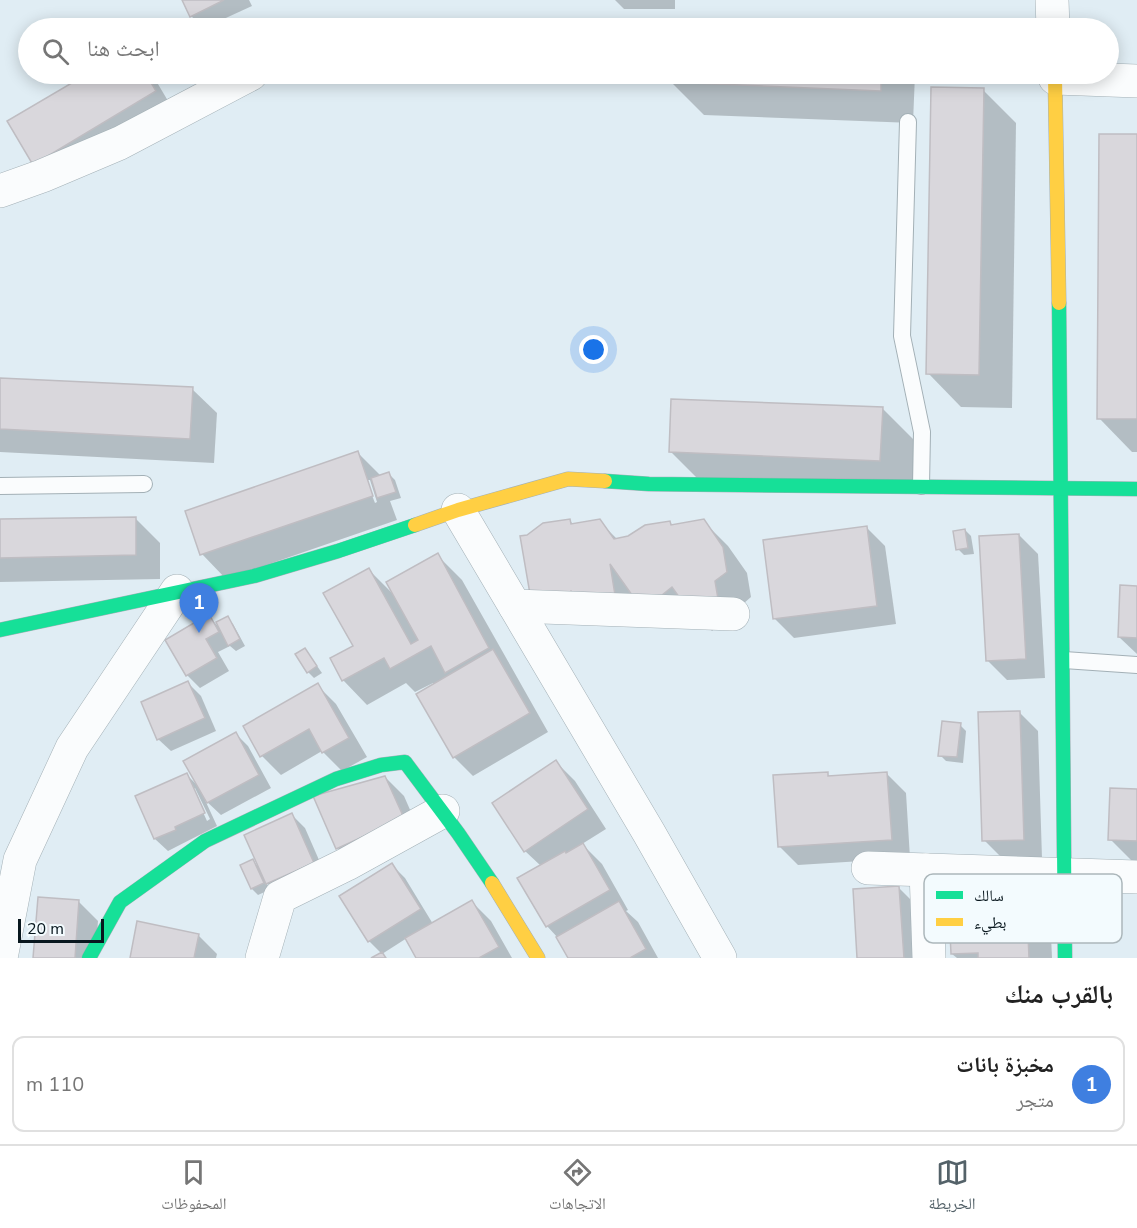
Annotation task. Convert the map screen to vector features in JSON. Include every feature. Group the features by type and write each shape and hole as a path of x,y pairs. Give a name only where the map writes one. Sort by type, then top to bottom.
{"street":[{"path":"1052,0 1053,18"},
{"path":"1119,80 1137,81"},
{"path":"0,191 120,143 233,84"},
{"path":"1055,84 1066,874"},
{"path":"0,630 254,576 338,551 458,510 568,479 649,484 1137,489"},
{"path":"458,510 643,822 720,958"},
{"path":"1,958 20,860 72,748 177,591"},
{"path":"515,606 733,614"},
{"path":"89,958 120,902 205,841 336,779 381,765 405,762 443,811 516,920 538,958"},
{"path":"262,958 280,897 347,864 443,811"},
{"path":"868,868 1038,874"},
{"path":"926,870 926,874"},
{"path":"1122,877 1137,877"},
{"path":"928,943 929,958"},
{"path":"1065,943 1065,958"}],"lane":[{"path":"908,122 902,336 922,432 921,486"},
{"path":"0,486 144,484"},
{"path":"1064,660 1137,665"}],"building":[{"path":"182,0 224,0 190,17"},
{"path":"70,84 152,84 156,91 33,165 7,121"},
{"path":"716,84 881,84 881,91"},
{"path":"931,87 984,88 979,375 926,374"},
{"path":"1099,134 1137,134 1137,419 1097,419"},
{"path":"0,378 193,387 190,439 0,429"},
{"path":"671,399 883,407 880,461 669,452"},
{"path":"358,451 373,496 200,555 185,511"},
{"path":"389,472 396,492 377,498 371,478"},
{"path":"136,517 136,555 0,558 0,519"},
{"path":"570,519 571,524 600,519 614,539 628,536 645,525 670,521 671,525 704,519 723,547 727,572 715,581 718,599 687,608 672,587 662,595 632,595 610,564 615,595 578,601 571,591 566,594 531,600 520,536 527,535 543,523"},
{"path":"867,526 877,606 773,619 763,540"},
{"path":"965,529 968,548 956,550 953,531"},
{"path":"1019,534 1026,659 986,661 979,536"},
{"path":"438,553 489,648 445,673 431,646 390,669 384,658 342,681 330,658 353,646 323,593 369,568 411,644 418,640 386,582"},
{"path":"1120,585 1137,586 1137,638 1118,637"},
{"path":"209,614 219,632 206,639 217,658 186,676 165,640"},
{"path":"228,616 240,639 228,646 216,622"},
{"path":"305,648 317,666 307,673 295,654"},
{"path":"493,649 530,713 453,758 416,694"},
{"path":"188,681 205,718 157,740 141,702"},
{"path":"318,683 349,738 322,753 309,729 260,757 243,726"},
{"path":"1020,711 1024,840 982,841 978,712"},
{"path":"942,721 961,723 957,757 938,756"},
{"path":"236,732 259,775 207,803 183,761"},
{"path":"556,760 588,809 524,852 492,803"},
{"path":"828,772 828,776 887,772 892,840 778,847 773,775"},
{"path":"187,773 205,813 175,827 176,830 154,839 135,796"},
{"path":"385,776 404,818 336,849 313,796"},
{"path":"1110,788 1137,789 1137,841 1108,840"},
{"path":"292,813 314,863 266,884 244,835"},
{"path":"583,843 610,890 546,927 517,878"},
{"path":"253,859 264,883 251,889 240,865"},
{"path":"392,863 421,909 368,942 339,896"},
{"path":"899,886 904,958 857,958 853,889"},
{"path":"38,897 79,900 75,958 33,958"},
{"path":"472,900 499,947 479,958 416,958 405,938"},
{"path":"619,901 646,949 630,958 568,958 556,937"},
{"path":"137,921 199,934 194,958 130,958"},
{"path":"950,943 1028,943 1029,958 978,958 978,953 951,954"},
{"path":"382,952 386,958 371,958"}],"traffic: fast":[{"path":"1059,303 1064,874"},
{"path":"605,481 649,484 1137,489"},
{"path":"0,630 254,576 415,525"},
{"path":"89,958 120,902 205,841 336,779 381,765 405,762 492,883"},
{"path":"1065,943 1065,958"}],"traffic: slow":[{"path":"1055,84 1059,303"},
{"path":"415,525 458,510 568,479 605,481"},
{"path":"492,883 538,958"}],"place":[{"name":"مخبزة بانات","path":"199,633"}]}
